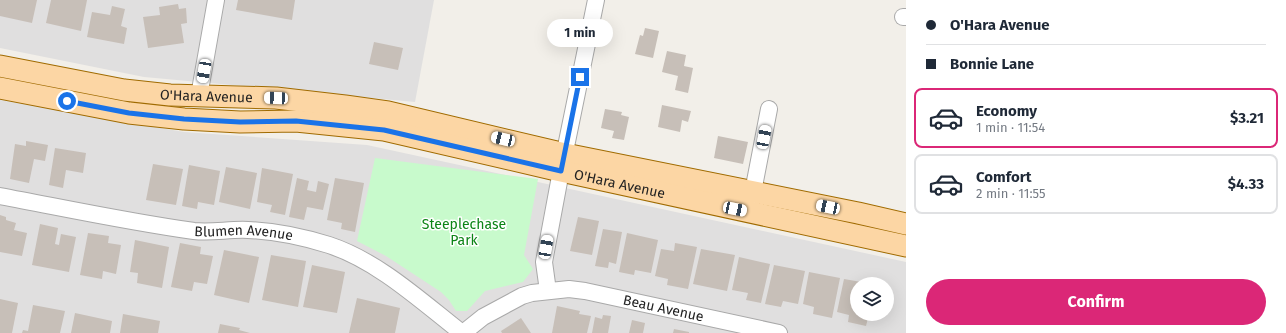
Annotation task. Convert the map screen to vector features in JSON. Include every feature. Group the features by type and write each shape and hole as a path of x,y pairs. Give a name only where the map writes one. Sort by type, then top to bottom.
{"main road":[{"name":"O'Hara Avenue","path":"0,66 124,90 170,95 276,98 388,112 563,162 749,212 906,246"},
{"name":"O'Hara Avenue","path":"0,88 136,114 184,119 240,122 296,121 384,130 563,162 753,192 906,224"}],"street":[{"path":"199,96 216,0"},
{"path":"548,291 544,262 596,0"},
{"path":"749,212 769,109"},
{"name":"Blumen Avenue","path":"0,196 119,219 196,231 249,230 282,234 329,245 356,257 397,282 462,333"},
{"name":"Beau Avenue","path":"462,333 483,317 516,299 532,293 569,290 585,291 757,331 779,333"}],"shaded area":[{"path":"0,0 434,0 415,102 144,77 0,48"},
{"path":"0,100 184,132 367,145 906,262 906,333 0,333"}],"green space":[{"name":"Steeplechase Park","path":"375,158 538,179 524,255 533,269 523,282 485,291 467,311 456,311 449,300 441,292 386,256 357,241"}],"building":[{"path":"0,0 37,0 32,23 0,16"},
{"path":"51,0 87,0 81,31 46,23"},
{"path":"238,0 295,0 292,20 236,10"},
{"path":"178,4 179,9 186,8 187,23 181,24 184,43 148,48 143,17 160,15 159,7"},
{"path":"112,6 125,9 121,26 127,28 124,44 87,37 92,12 110,15"},
{"path":"645,28 659,31 653,58 635,54 640,35 643,36"},
{"path":"374,42 403,48 398,70 369,64"},
{"path":"667,51 686,55 684,66 693,68 688,93 675,90 678,76 662,72"},
{"path":"662,105 691,111 688,122 682,120 680,132 658,127"},
{"path":"605,109 622,112 621,115 629,117 624,140 612,138 614,131 601,128"},
{"path":"718,136 748,142 743,164 714,158"},
{"path":"26,141 48,145 45,161 34,159 29,183 10,179 15,144 26,146"},
{"path":"55,148 86,153 83,173 66,170 63,188 49,185"},
{"path":"153,164 183,169 176,205 146,200"},
{"path":"189,165 220,171 214,205 198,202 197,209 182,206"},
{"path":"226,167 257,173 250,209 219,202"},
{"path":"262,168 293,174 285,215 270,212 272,205 257,202"},
{"path":"297,178 309,181 307,190 316,192 318,181 329,184 323,210 307,207 304,220 289,217"},
{"path":"335,178 364,183 355,232 341,229 342,223 327,220"},
{"path":"0,215 6,217 6,220 16,223 14,230 27,233 22,256 0,252"},
{"path":"578,217 599,221 592,255 570,251"},
{"path":"40,224 58,228 55,244 59,245 61,234 76,237 69,272 32,265"},
{"path":"603,229 622,232 616,264 609,262 608,268 595,266"},
{"path":"88,233 109,236 108,243 121,245 116,274 103,271 102,279 80,275"},
{"path":"627,233 658,240 651,273 635,270 634,275 619,272"},
{"path":"135,240 169,247 162,288 137,283 138,273 130,272"},
{"path":"180,243 201,247 200,254 213,256 207,284 194,282 192,291 171,287"},
{"path":"675,243 697,247 688,289 667,285 668,279 655,276 661,249 674,251"},
{"path":"701,249 735,255 727,291 693,284"},
{"path":"224,250 259,257 249,303 214,295"},
{"path":"271,255 306,261 298,307 262,300"},
{"path":"739,257 770,264 761,303 746,300 748,293 732,290"},
{"path":"312,265 345,272 337,313 303,307"},
{"path":"774,265 805,271 798,304 783,301 781,307 765,304"},
{"path":"809,272 840,278 832,318 813,314 814,307 803,304"},
{"path":"844,279 850,280 850,321 867,321 866,326 848,322 849,315 837,312"},
{"path":"357,298 400,308 395,333 349,333"},
{"path":"0,299 18,303 12,333 0,333"},
{"path":"33,305 65,311 60,333 22,333 23,330 28,331"},
{"path":"557,306 580,311 579,314 591,316 587,333 552,333"},
{"path":"75,313 112,321 110,333 71,333"},
{"path":"123,314 160,321 158,333 120,333"},
{"path":"603,315 611,316 608,333 592,333 595,317 602,319"},
{"path":"521,318 531,333 502,333 501,331"},
{"path":"632,320 645,323 643,333 629,333"},
{"path":"220,324 240,328 239,330 250,333 218,333"},
{"path":"674,329 689,332 689,333 673,333"}],"route":[{"path":"67,101 129,113 184,119 240,122 296,121 384,130 561,171 580,77"}]}
